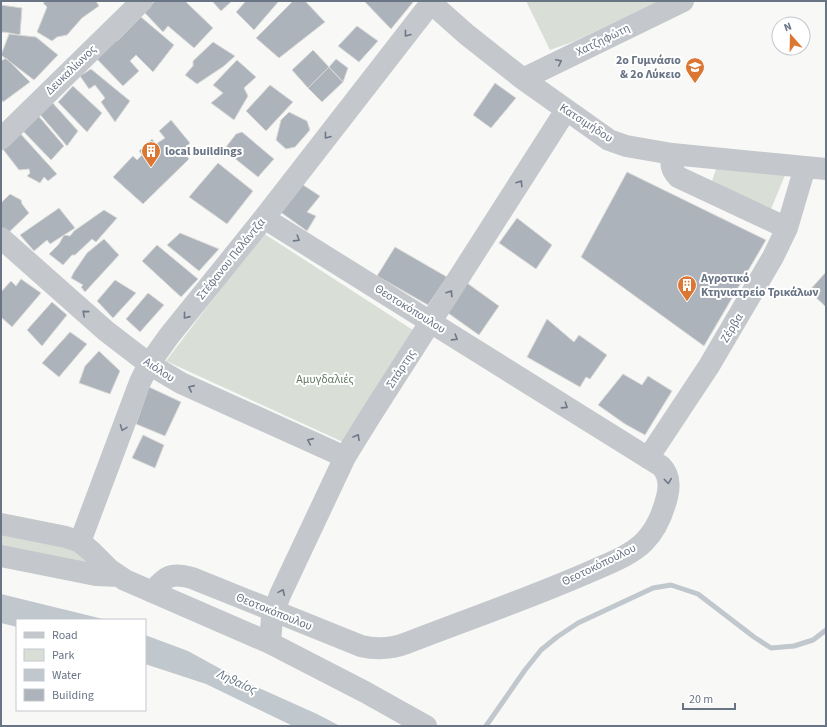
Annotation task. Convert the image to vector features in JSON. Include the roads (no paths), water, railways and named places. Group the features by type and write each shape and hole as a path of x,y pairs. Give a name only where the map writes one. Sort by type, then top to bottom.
{"street":[{"name":"Δευκαλίωνος","path":"1,139 142,1"},
{"name":"Χατζηφώτη","path":"524,79 683,1"},
{"name":"Κατσιμήδου","path":"430,2 466,34 524,79 609,140 626,146 672,154 816,168"},
{"name":"Στέφανου Παλάντζα","path":"80,542 140,382 150,364 169,336 264,218 430,2"},
{"name":"Σπάρτης","path":"270,643 274,612 319,510 345,457 370,415 431,323 566,110"},
{"path":"672,154 671,162 674,173 678,176 787,228"},
{"path":"699,187 709,157"},
{"name":"Ζέρβα","path":"648,458 709,366 763,277 816,168"},
{"name":"Θεοτοκόπουλου","path":"152,592 162,580 173,575 180,575 192,578 361,646 387,649 407,643 560,585 626,554 644,543 659,522 664,508 669,483 667,474 663,468 264,218"},
{"name":"Αιόλου","path":"1,238 106,331 150,364 181,383 345,457"},
{"path":"1,524 66,537 80,542 86,545 107,567 119,576 152,592 270,643 365,692 426,726"},
{"path":"1,556 96,575 119,576"}],"water":[{"path":"1,594 103,619 16,619 16,627 1,623"},
{"name":"Ληθαίος","path":"146,635 188,651 239,679 340,726 293,726 206,684 146,664"}],"waterway":[{"path":"486,726 525,670 541,650 578,623 653,588 671,585 698,594 754,637 771,648 794,646 813,640 826,630"}],"place":[{"name":"2ο Γυμνάσιο & 2ο Λύκειο","path":"695,84"},
{"name":"local buildings","path":"151,168"},
{"name":"Αγροτικό Κτηνιατρείο Τρικάλων","path":"687,302"}],"park label":[{"name":"Αμυγδαλιές","path":"325,379"}]}
